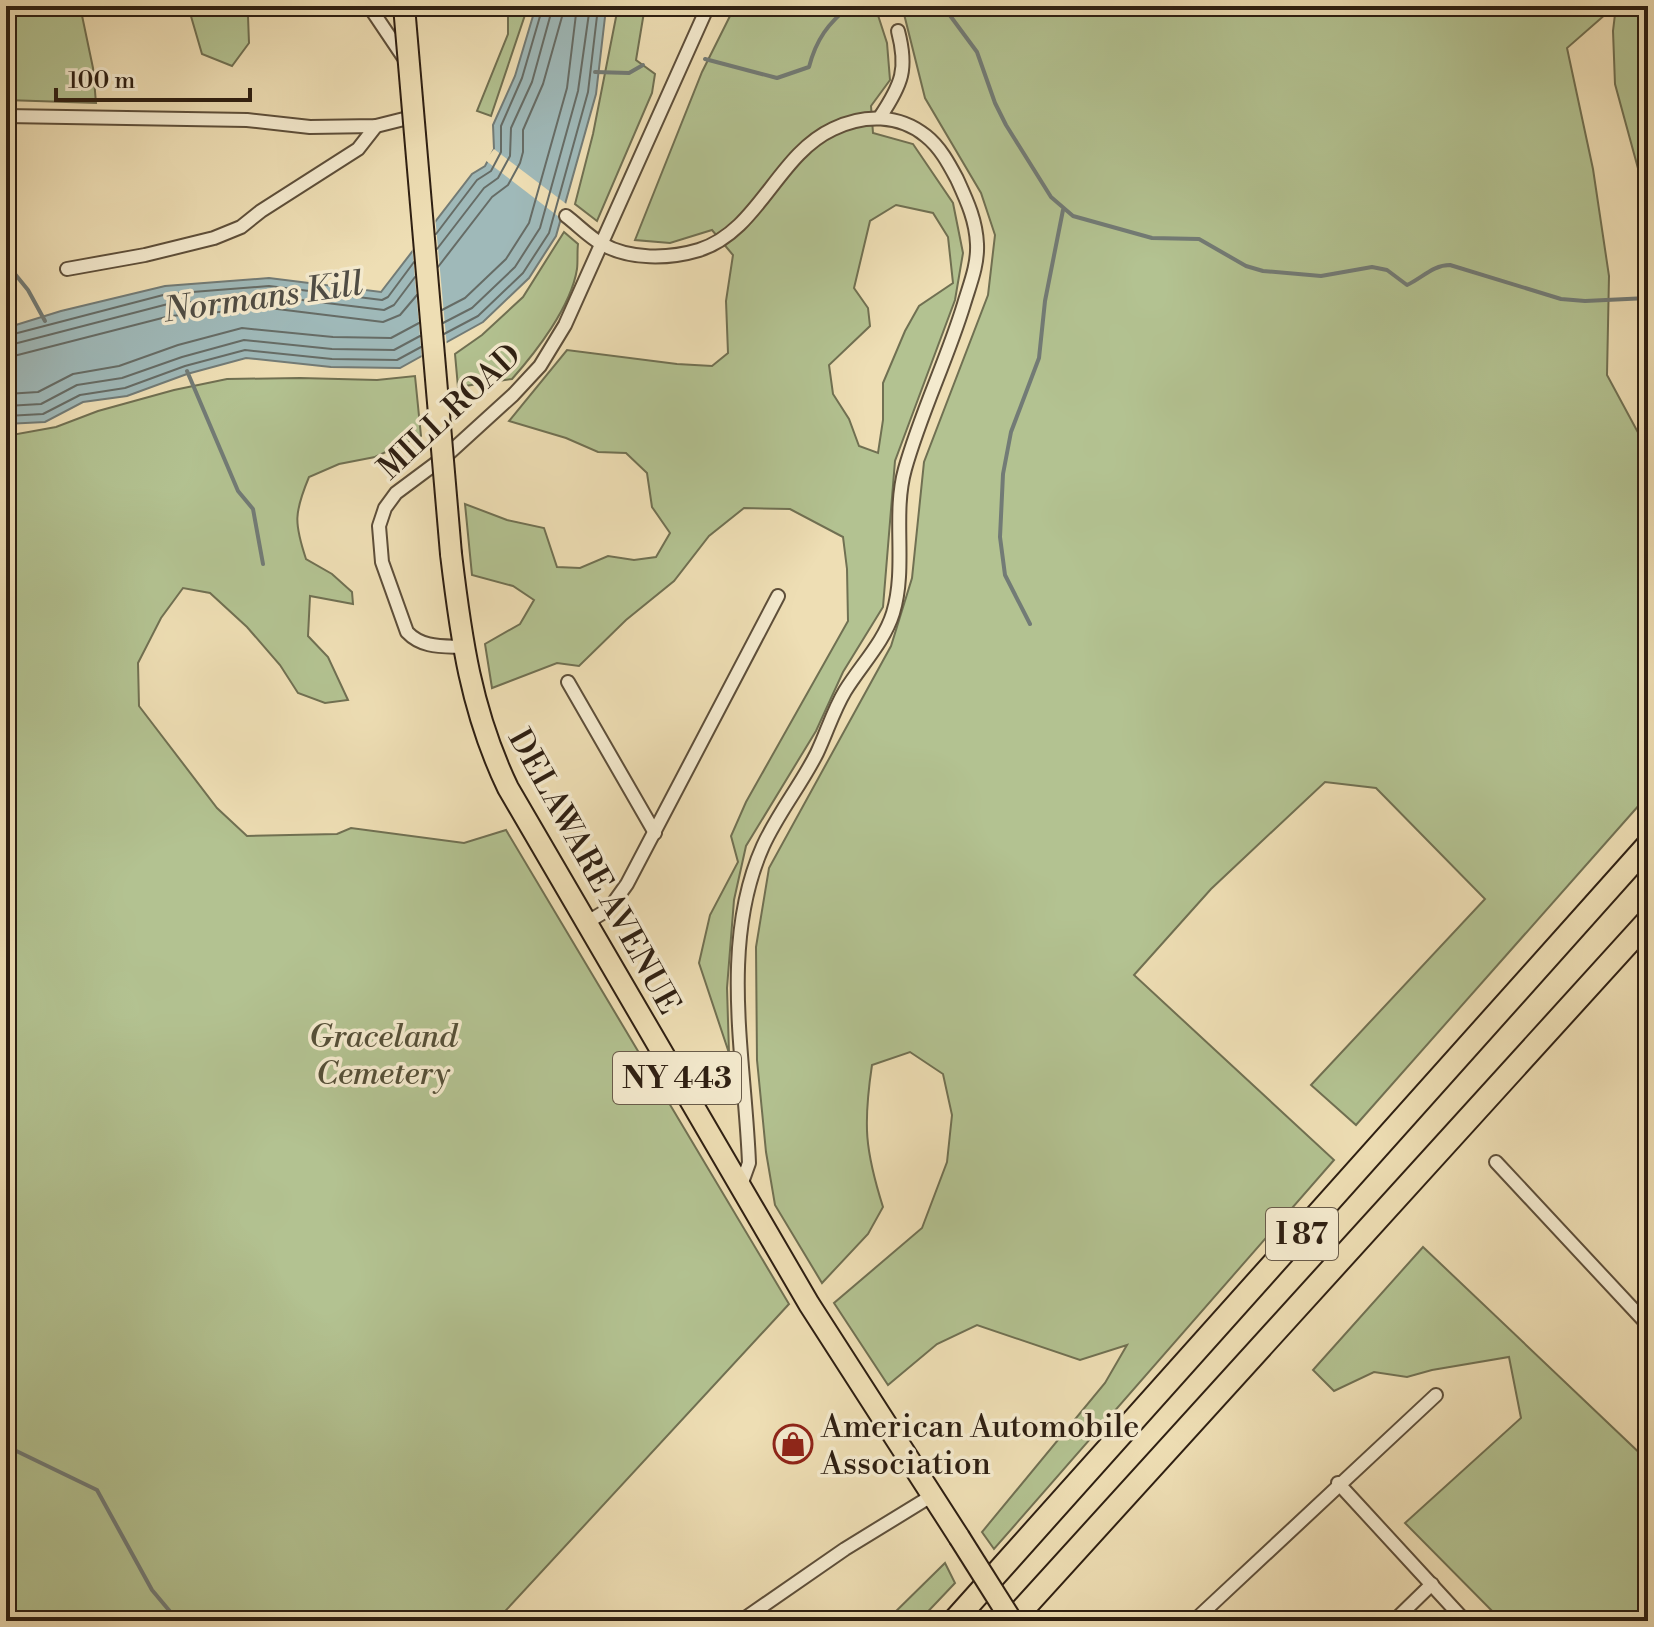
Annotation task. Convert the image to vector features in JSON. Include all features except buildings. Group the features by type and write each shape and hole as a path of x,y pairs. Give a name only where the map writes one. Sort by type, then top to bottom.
{"highway":[{"name":"I 87","path":"954,1621 1648,845"},
{"name":"I 87","path":"1012,1621 1648,921"}],"main road":[{"name":"DELAWARE AVENUE","path":"404,6 451,554 463,647 476,709 499,769 522,816 740,1188 809,1304 1012,1621"}],"street":[{"path":"6,116 247,120 310,127 376,126 404,119 414,113 419,102 418,85 411,69 369,6"},
{"name":"MILL ROAD","path":"463,647 426,645 414,640 407,632 382,562 379,526 385,508 396,493 447,455 540,366 565,325 708,6"},
{"path":"880,117 903,73 904,55 898,31"},
{"path":"566,216 602,244 622,252 648,256 679,254 713,244 739,224 792,160 816,139 834,128 880,117 919,130 934,142 971,208 975,225 977,257 955,335 902,478 892,616 883,636 837,705 817,752 763,846 748,893 738,970 749,1163 740,1188"},
{"path":"67,269 145,255 214,238 241,227 358,149 376,126"},
{"path":"586,923 609,909 618,897 655,833 778,596"},
{"path":"568,682 655,833"},
{"path":"1496,1162 1648,1325"},
{"path":"1194,1621 1338,1483 1436,1395"},
{"path":"1338,1483 1465,1621"},
{"path":"741,1621 845,1549 933,1495"},
{"path":"1394,1621 1432,1584"}],"green space":[{"path":"6,6 80,6 93,68 96,103 6,100"},
{"path":"188,6 279,6 248,16 249,43 232,66 202,54"},
{"path":"508,6 528,6 491,116 477,111 508,34"},
{"path":"645,6 636,60 655,74 652,93 597,221 575,204 593,134 618,7"},
{"path":"735,6 875,6 887,43 890,80 871,106 873,133 913,144 953,203 963,253 955,300 895,461 883,607 843,672 816,731 746,846 734,900 727,988 729,1053 699,963 710,915 738,862 731,836 746,802 848,621 843,537 790,509 744,508 709,536 674,581 626,620 579,666 557,663 492,688 485,644 520,624 534,600 513,586 472,575 465,504 507,520 544,528 557,567 580,568 608,556 634,560 656,557 670,533 652,507 647,473 626,453 598,452 566,438 509,421 567,350 712,366 728,353 726,301 733,255 712,230 670,243 635,240 702,72","holes":["896,205 933,213 948,237 953,283 919,306 905,331 883,383 883,420 878,453 859,446 849,419 833,394 829,365 870,326 868,308 854,288 870,221"]},
{"path":"902,6 1615,6 1567,48 1593,169 1609,276 1607,375 1648,451 1648,795 1356,1125 1311,1085 1485,899 1376,788 1325,782 1211,889 1134,975 1334,1160 994,1549 982,1532 1105,1383 1127,1345 1080,1360 977,1325 937,1344 888,1385 834,1303 922,1228 947,1162 952,1115 943,1074 910,1052 872,1065 867,1137 883,1207 868,1234 822,1283 775,1205 766,1152 757,1060 756,947 769,868 891,646 912,578 924,462 988,295 995,235 981,193 925,98"},
{"path":"1616,6 1648,6 1648,205 1615,84 1613,31"},
{"path":"564,232 578,244 577,269 568,298 542,342 512,379 458,387 455,354 482,335 523,297"},
{"name":"Graceland Cemetery","path":"415,376 421,436 375,457 339,464 309,477 298,509 299,536 306,559 332,574 352,592 353,604 310,596 308,636 328,657 348,700 325,703 298,693 280,665 247,627 210,593 183,588 161,618 138,663 139,706 217,808 247,836 337,834 351,828 464,843 506,830 789,1304 496,1621 6,1621 6,436 56,427 98,411 227,379 377,380"},
{"path":"1423,1247 1648,1461 1648,1621 1502,1621 1405,1523 1521,1418 1509,1357 1407,1377 1374,1372 1334,1391 1313,1370"},
{"path":"945,1563 955,1583 919,1621 886,1621"}],"water":[{"name":"Normans Kill","path":"536,6 609,6 596,94 556,236 529,278 483,322 400,368 331,367 246,358 187,374 127,396 83,402 45,422 6,424 6,328 165,286 269,278 381,292 472,174 485,166 494,149 493,125 515,76"}],"pier":[{"path":"494,149 569,206 563,220 485,160"},
{"path":"435,215 447,347 422,360 412,245"}],"waterway":[{"path":"705,59 777,78 809,67 824,33 850,6"},
{"path":"943,6 977,52 1006,125 1051,197 1073,216 1152,238 1199,239 1246,266 1263,271 1321,276 1372,267 1387,270 1407,285 1433,269 1450,265 1561,299 1648,298"},
{"path":"595,72 629,73 643,65"},
{"path":"1030,624 1005,575 1000,537 1003,474 1011,432 1039,358 1045,301 1063,210"},
{"path":"6,263 28,290 45,321"},
{"path":"187,371 238,491 253,509 263,564"},
{"path":"6,1446 97,1490 152,1590 178,1621"}],"place":[{"name":"American Automobile Association","path":"793,1444"}]}
